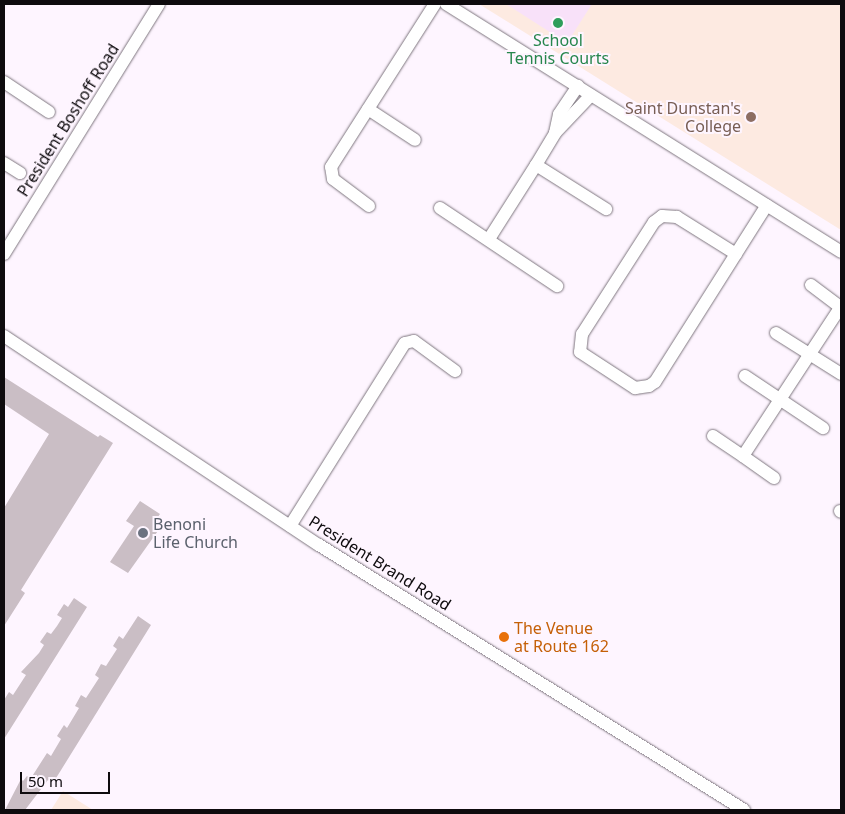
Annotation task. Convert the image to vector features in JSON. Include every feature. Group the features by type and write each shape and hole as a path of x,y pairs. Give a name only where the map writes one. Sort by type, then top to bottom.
{"street":[{"name":"President Boshoff Road","path":"4,254 159,4"},
{"path":"369,206 333,179 330,173 435,4"},
{"path":"446,4 841,252"},
{"path":"4,82 49,112"},
{"path":"555,133 559,114 578,86"},
{"path":"489,239 555,133 591,95"},
{"path":"368,109 416,140"},
{"path":"4,163 20,173"},
{"path":"536,165 606,210"},
{"path":"736,254 677,217 662,216 654,222 582,334 580,352 635,388 650,386 736,254 767,206"},
{"path":"440,208 557,286"},
{"path":"744,456 841,307 811,286"},
{"path":"776,334 841,374"},
{"name":"President Brand Road","path":"4,336 290,526 744,810"},
{"path":"290,526 405,343 414,341 455,370"},
{"path":"746,376 823,428"},
{"path":"713,436 774,478"}],"shaded area":[{"name":"Saint Dunstan's College","path":"479,4 841,4 841,230"},
{"name":"School Tennis Courts","path":"506,4 592,4 567,43"},
{"path":"63,791 93,810 51,810"}],"building":[{"path":"4,377 98,437 100,435 113,443 21,590 25,593 4,626 4,508 49,434 4,404"},
{"name":"Benoni Life Church","path":"140,501 160,514 153,524 160,528 128,573 110,562 134,526 126,521"},
{"path":"74,598 87,607 4,739 4,700 9,692 13,695 26,675 21,672 44,645 40,642 47,632 51,634 62,618 57,615 64,604 68,607"},
{"path":"138,616 151,625 53,783 48,780 25,810 5,810 21,779 23,781 27,776 31,778 47,753 51,756 61,739 57,736 64,725 67,728 79,708 75,706 81,695 86,698 99,678 95,675 101,664 106,666 117,649 113,646 119,636 123,639"}],"place":[{"name":"School Tennis Courts","path":"558,23"},
{"name":"Saint Dunstan's College","path":"751,117"},
{"name":"Benoni Life Church","path":"143,533"},
{"name":"The Venue at Route 162","path":"504,637"}]}
